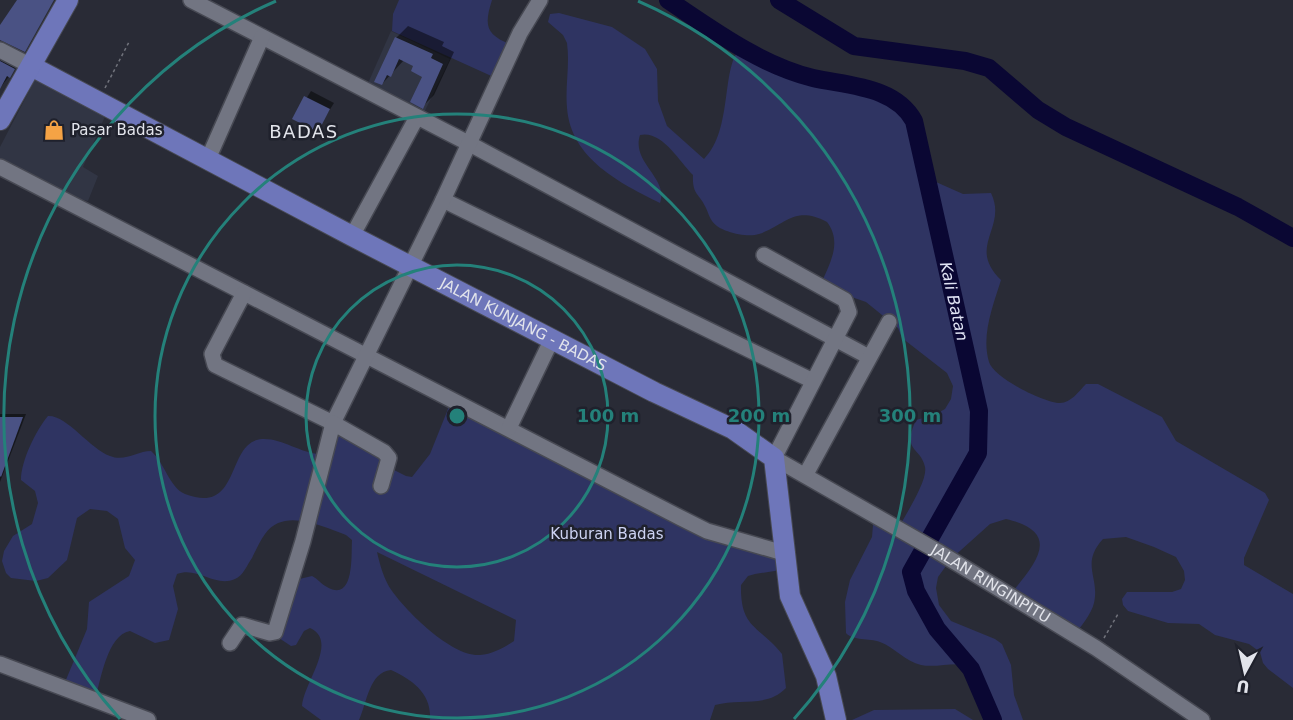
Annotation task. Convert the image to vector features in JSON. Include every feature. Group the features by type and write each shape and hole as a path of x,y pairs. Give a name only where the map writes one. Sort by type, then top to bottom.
{"main road":[{"path":"0,120 68,0"},
{"name":"JALAN KUNJANG - BADAS","path":"31,66 410,266 654,392 733,429 774,458"},
{"path":"774,458 787,554 790,596 826,676 836,720"}],"street":[{"path":"191,0 468,143 869,357"},
{"path":"230,643 242,625 270,633 275,632 303,541 333,423 443,200 520,33 540,0"},
{"path":"208,159 262,37"},
{"path":"0,50 31,66"},
{"path":"352,236 417,117"},
{"path":"0,167 707,531 787,554"},
{"path":"443,200 813,381"},
{"path":"764,255 845,300 849,312 774,458"},
{"path":"244,293 212,354 212,361 215,365 333,423 384,452 389,458 381,486"},
{"path":"806,474 889,322"},
{"path":"509,428 552,339"},
{"name":"JALAN RINGINPITU","path":"774,458 899,527 1096,648 1202,720"},
{"path":"0,664 148,720"}],"path":[{"path":"98,103 129,42"},
{"path":"1096,648 1118,614"}],"shaded area":[{"path":"391,31 450,59 421,119 365,90"},
{"name":"Pasar Badas","path":"37,76 106,114 83,167 98,176 88,201 51,193 0,167 0,147"}],"green space":[{"path":"399,0 492,0 488,17 490,29 498,38 514,46 498,79 392,31 393,14"},
{"path":"559,13 612,27 645,49 657,69 658,101 667,126 704,159 720,131 731,67 735,55 742,47 792,71 879,92 902,105 911,115 918,130 927,178 963,194 991,193 995,205 995,217 987,247 987,257 991,268 1001,280 986,341 989,362 993,368 1009,382 1053,402 1068,401 1086,384 1098,384 1162,417 1176,441 1265,493 1269,500 1244,558 1244,565 1293,594 1293,688 1268,669 1263,663 1260,652 1249,644 1215,635 1199,624 1168,623 1128,611 1122,599 1127,592 1172,592 1181,589 1185,580 1184,571 1176,557 1126,537 1103,539 1096,548 1092,563 1095,586 1093,607 1074,636 1009,596 1035,562 1039,551 1039,541 1035,533 1024,525 1006,519 990,524 951,559 938,577 936,588 939,605 951,621 1002,644 1011,665 1014,695 1023,720 993,720 967,665 921,665 910,661 880,642 849,636 846,633 845,602 850,580 872,537 874,513 899,527 916,497 923,480 925,467 911,444 912,430 916,420 945,409 951,399 953,386 947,373 902,338 898,328 866,302 820,286 834,246 832,230 827,222 816,217 798,216 754,235 734,233 721,228 712,221 695,190 693,175 663,142 648,135 640,135 639,145 641,154 659,186 660,203 614,178 600,167 578,142 571,126 567,108 567,43 563,35 548,22 550,14"},
{"name":"Kuburan Badas","path":"452,399 681,518 787,554 787,569 748,576 741,585 747,619 782,654 786,688 779,694 762,700 715,705 710,720 430,720 428,703 420,689 407,678 391,670 378,676 373,682 359,720 321,720 302,706 321,652 318,634 310,628 304,631 296,645 291,646 273,634 291,581 312,576 327,587 336,590 343,588 350,575 352,540 346,535 315,524 293,520 273,526 265,534 245,570 235,579 220,581 192,573 177,574 173,586 178,609 169,640 155,643 130,631 122,634 110,649 95,699 63,687 87,629 89,602 129,576 135,560 125,548 118,519 107,511 90,509 77,518 67,560 48,578 36,581 11,578 6,573 2,561 4,551 13,536 32,524 38,503 35,491 21,480 22,472 30,446 48,416 55,417 71,426 95,447 115,458 151,451 180,491 203,498 216,495 225,487 242,452 250,443 269,439 320,454 333,423 384,452 388,467 406,476 412,477 430,454","holes":["377,552 516,620 514,641 498,650 480,655 469,654 457,649 431,632 399,600 387,582"]},
{"path":"955,709 973,720 852,720 874,710"}],"building":[{"path":"17,0 54,0 25,52 0,40 0,25"},
{"path":"395,37 433,54 431,58 443,64 423,109 410,102 422,77 411,71 413,66 399,59 391,77 387,75 382,85 374,82"},
{"path":"0,61 15,69 10,78 7,76 0,89"},
{"path":"304,96 330,109 318,132 292,119"},
{"path":"0,417 23,417 1,477 0,476"}],"waterway":[{"name":"Kali Batan","path":"668,0 720,34 774,65 813,78 870,89 883,94 906,109 914,121 979,411 978,453 911,572 916,591 937,629 971,669 993,720"},
{"path":"779,0 854,46 965,61 989,68 1038,110 1066,127 1238,207 1293,238"}],"place":[{"name":"Pasar Badas","path":"54,130"}],"district":[{"name":"BADAS","path":"304,132"}]}
